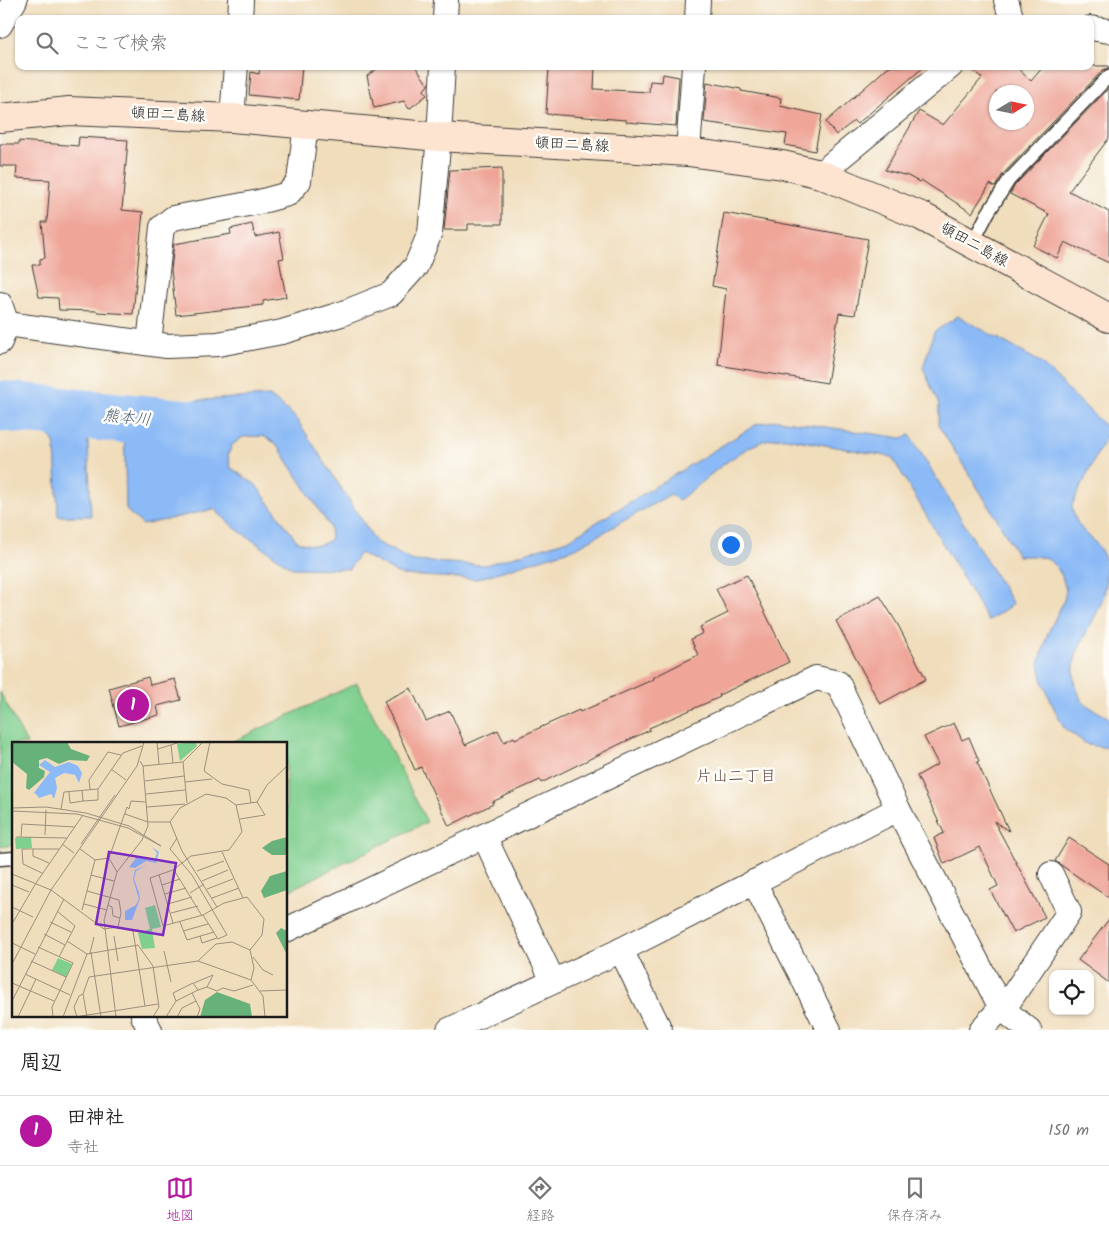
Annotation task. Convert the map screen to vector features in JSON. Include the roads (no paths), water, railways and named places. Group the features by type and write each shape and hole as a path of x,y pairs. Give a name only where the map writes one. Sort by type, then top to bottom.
{"main road":[{"name":"頓田二島線","path":"0,118 70,111 232,118 439,138 688,152 783,165 820,174 921,216 1109,317"}],"street":[{"path":"0,25 14,0"},
{"path":"240,15 241,0"},
{"path":"445,15 446,0"},
{"path":"697,15 698,0"},
{"path":"1094,29 1109,31"},
{"path":"232,118 236,70"},
{"path":"2,323 167,346 218,344 282,332 341,314 391,294 416,266 430,234 439,138 442,70"},
{"path":"688,152 694,70"},
{"path":"820,174 946,70"},
{"path":"149,343 162,227 172,218 259,202 288,194 299,181 306,125"},
{"path":"288,929 816,678 838,683 898,810 1002,1009 1029,1030"},
{"path":"449,1030 488,1021 553,981 621,950 898,810"},
{"path":"484,836 553,981"},
{"path":"981,1030 1002,1009 1070,912 1051,874"},
{"path":"754,882 830,1030"},
{"path":"621,950 660,1030"},
{"path":"145,1018 150,1030"}],"lane":[{"path":"972,244 988,213 1009,180 1109,76"}],"water":[{"path":"958,316 1040,362 1109,430 1072,505 1077,522 1097,545 1105,561 1105,590 1075,659 1074,673 1082,701 1109,718 1109,748 1088,745 1064,728 1043,683 1039,664 1048,633 1064,600 1066,590 1062,576 1047,558 1018,556 996,517 938,425 939,405 923,368 934,332"},
{"path":"86,392 91,516 58,516 55,446 42,417 0,421 0,395"},
{"path":"270,396 296,418 376,542 413,561 485,565 568,540 757,424 778,420 902,438 910,435 1013,604 988,621 892,457 786,438 770,439 746,449 678,501 671,494 576,548 477,579 401,575 360,553 349,569 292,568 235,528 214,509 143,525 126,510 124,417 135,404","holes":["263,436 280,449 330,527 331,538 324,543 311,545 297,541 256,485 231,468 228,455 232,445 243,437"]}],"waterway":[{"name":"熊本川","path":"0,406 192,425"}],"place":[{"name":"田神社","path":"133,705"}],"district":[{"name":"片山二丁目","path":"736,776"}]}
